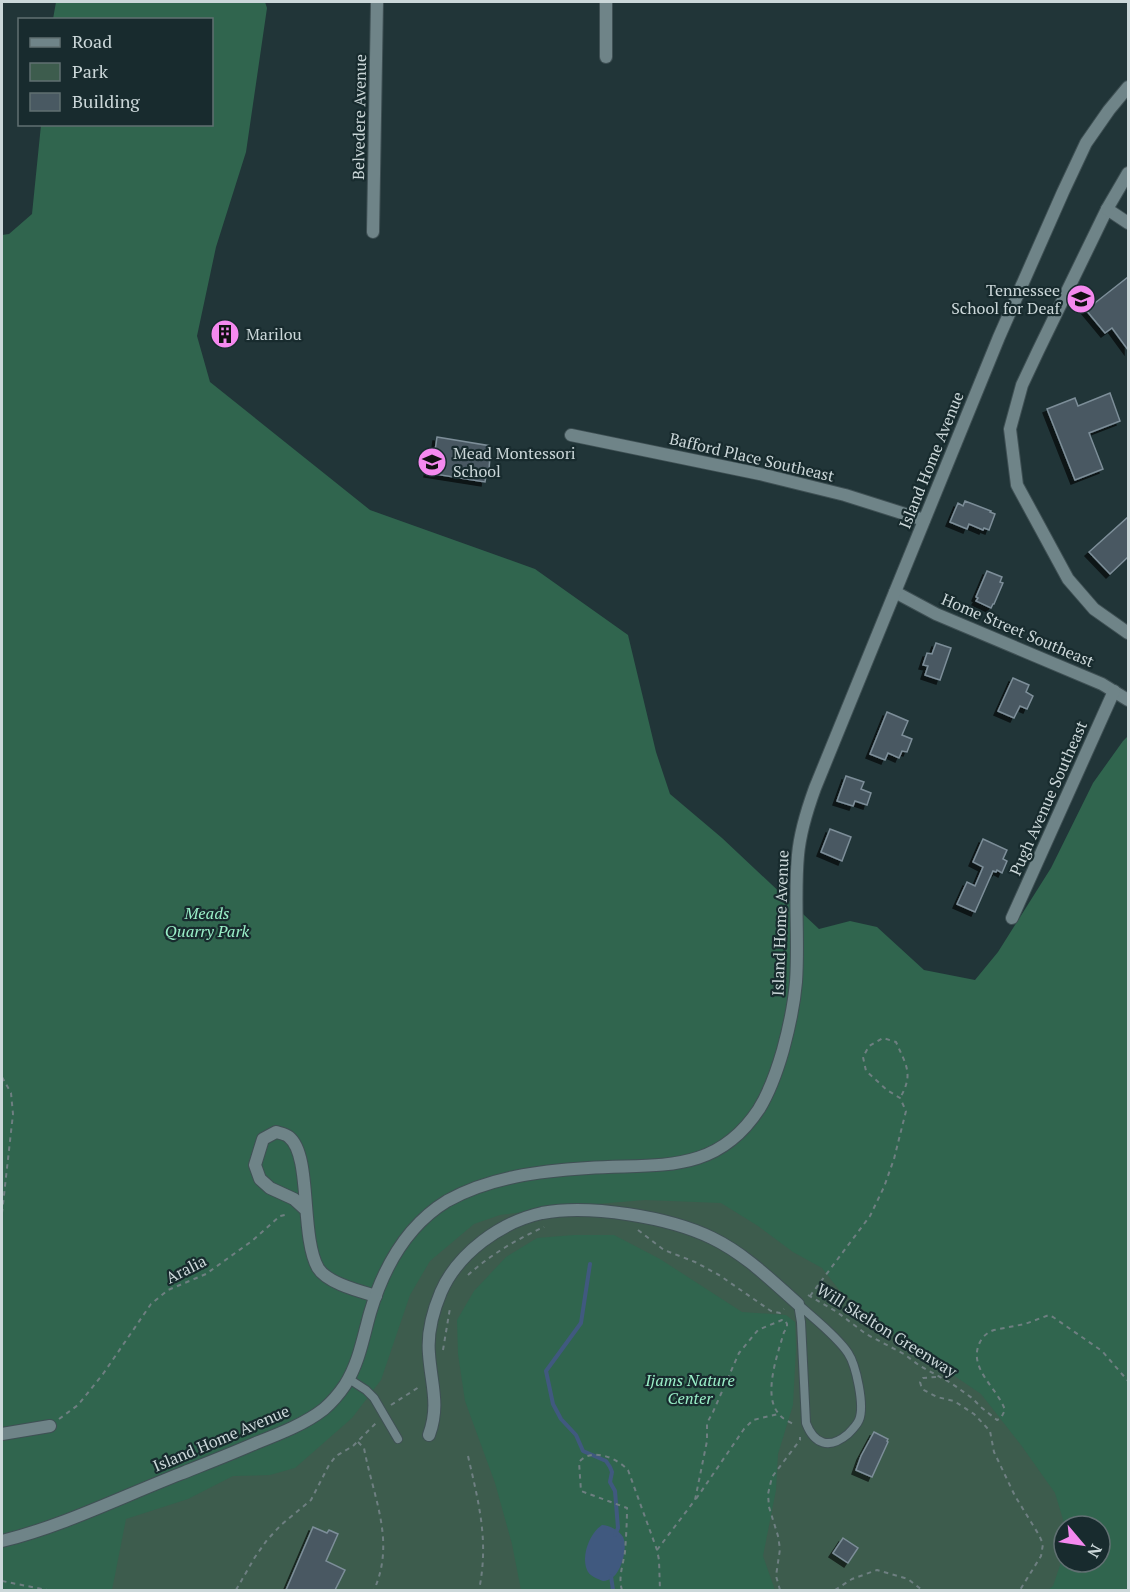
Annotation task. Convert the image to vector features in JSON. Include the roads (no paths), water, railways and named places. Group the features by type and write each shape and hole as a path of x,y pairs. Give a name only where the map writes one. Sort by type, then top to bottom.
{"street":[{"name":"Belvedere Avenue","path":"373,232 377,2"},
{"path":"606,2 606,57"},
{"name":"Island Home Avenue","path":"2,1540 47,1528 280,1434 324,1409 340,1393 348,1379 360,1352 376,1296 390,1263 410,1234 432,1212 459,1195 482,1185 538,1173 588,1168 664,1166 687,1162 706,1156 722,1146 753,1118 773,1079 792,1011 796,980 797,873 800,841 815,788 999,337 1077,161 1096,127 1128,87"},
{"path":"1128,173 1107,209 1022,386 1010,429 1017,485 1068,579 1094,609 1128,633"},
{"path":"1107,209 1128,223"},
{"name":"Bafford Place Southeast","path":"571,435 760,474 845,495 924,520"},
{"name":"Home Street Southeast","path":"895,592 936,614 1102,684 1128,700"},
{"name":"Pugh Avenue Southeast","path":"1012,918 1114,691"},
{"path":"305,1209 294,1199 270,1188 260,1179 255,1165 263,1139 276,1132 289,1137 298,1151 304,1179 307,1227 318,1269 336,1283 376,1296"},
{"path":"429,1435 434,1419 435,1394 428,1346 430,1326 442,1289 467,1254 489,1236 516,1222 540,1214 564,1211 612,1213 643,1217 694,1230 742,1255 795,1302"},
{"path":"2,1434 50,1426"}],"lane":[{"path":"795,1302 842,1346 854,1367 861,1411 859,1421 837,1442 828,1444 818,1441 804,1426 801,1322 795,1302"},
{"path":"348,1379 374,1398 398,1439"}],"water":[{"path":"602,1525 619,1532 623,1537 625,1547 616,1575 603,1581 588,1572 585,1564 590,1539"}],"waterway":[{"path":"590,1264 581,1323 546,1371 553,1404 561,1419 576,1435 583,1451 606,1461 610,1467 612,1472 610,1482 615,1491 618,1528 615,1535"},
{"path":"611,1576 613,1590"}],"place":[{"name":"Tennessee School for Deaf","path":"1081,299"},
{"name":"Marilou","path":"225,334"},
{"name":"Mead Montessori School","path":"432,462"}],"park label":[{"name":"Meads Quarry Park","path":"207,922"},
{"name":"Ijams Nature Center","path":"690,1389"}]}
